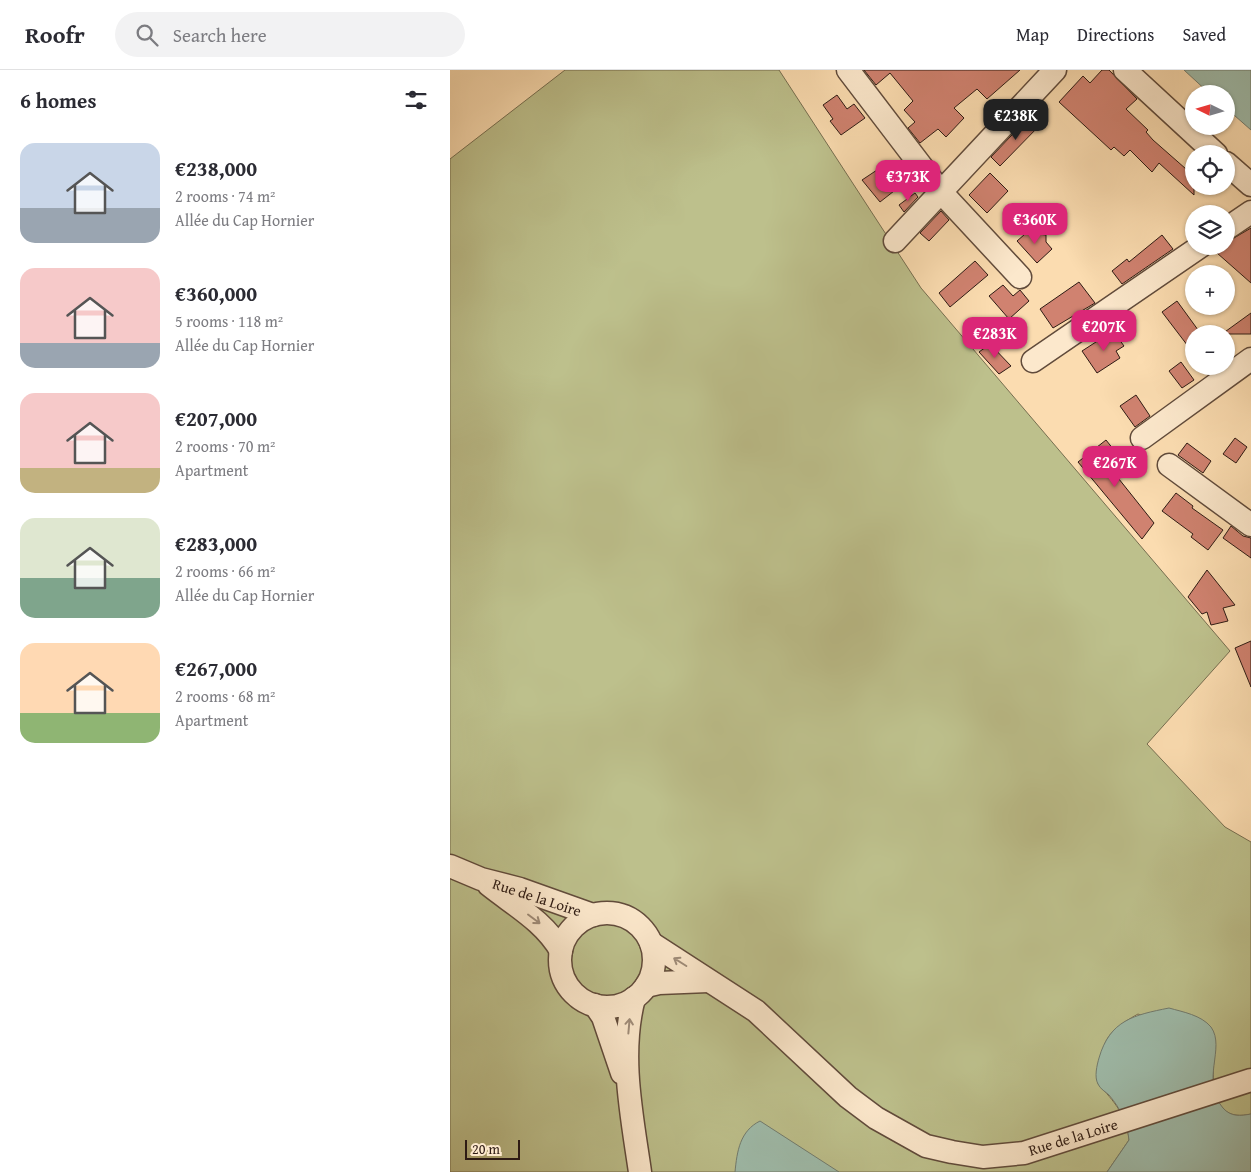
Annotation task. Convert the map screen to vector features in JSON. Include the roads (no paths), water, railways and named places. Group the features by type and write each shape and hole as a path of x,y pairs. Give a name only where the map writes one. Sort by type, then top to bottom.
{"street":[{"path":"848,70 942,192 1020,277"},
{"path":"895,241 1055,70"},
{"path":"1125,70 1206,145"},
{"path":"1235,171 1251,185"},
{"path":"1235,223 1251,212"},
{"path":"1033,361 1188,255"},
{"path":"1142,438 1251,359"},
{"path":"1169,465 1251,524"},
{"name":"Rue de la Loire","path":"450,866 481,879 520,889 593,915"},
{"name":"Rue de la Loire","path":"481,879 541,925 555,940 561,951"},
{"path":"640,1172 628,1089 628,1038 640,992 654,966 651,943 644,930 624,916 609,913 593,915 580,921 570,931 561,951 562,971 570,988 581,998 595,1005 619,1005 640,992 659,983 714,985"},
{"name":"Rue de la Loire","path":"651,943 756,1012 848,1097 898,1132 926,1146 983,1157 1007,1155 1048,1146 1251,1080"},
{"path":"595,1005 603,1018 611,1038 628,1089"}]}
